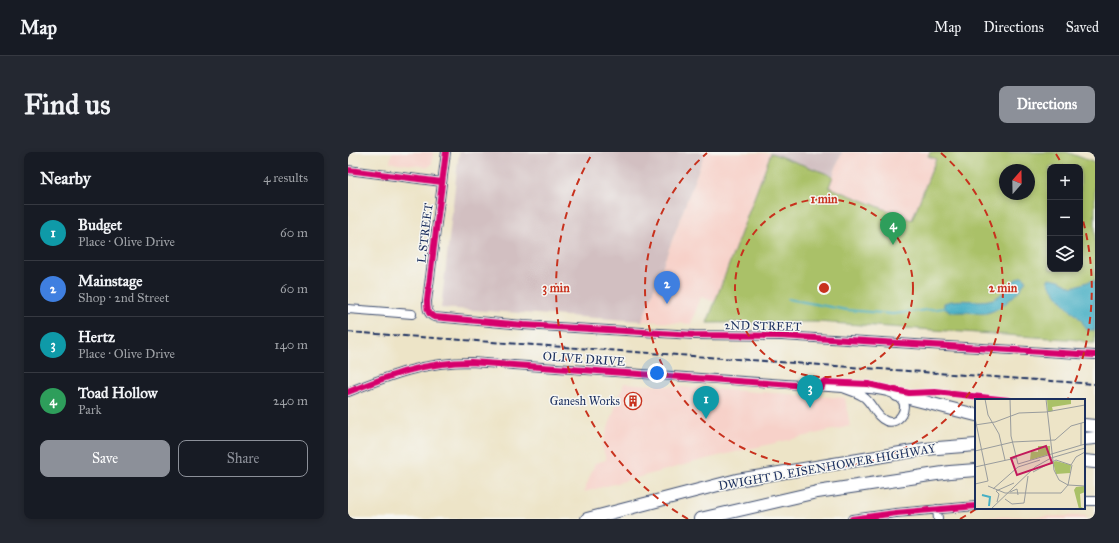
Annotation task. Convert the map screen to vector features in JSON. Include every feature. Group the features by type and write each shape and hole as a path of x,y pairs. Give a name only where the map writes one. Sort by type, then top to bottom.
{"highway":[{"path":"897,395 975,415"},
{"path":"1085,425 1095,426"},
{"path":"1085,439 1095,438"},
{"name":"DWIGHT D. EISENHOWER HIGHWAY","path":"587,519 737,480 925,449 975,444"},
{"path":"1085,461 1095,462"},
{"name":"DWIGHT D. EISENHOWER HIGHWAY","path":"700,519 817,492 950,472 975,470"}],"street":[{"name":"L STREET","path":"431,316 428,311 427,301 446,152"},
{"path":"348,170 442,182"},
{"path":"348,309 412,314"},
{"name":"2ND STREET","path":"431,316 438,318 523,325 711,336 782,336 1095,355"},
{"name":"OLIVE DRIVE","path":"348,392 402,371 443,363 471,362 843,388 853,387 878,390 897,395 902,400 904,411 898,420 889,422 881,418 866,398 843,388"},
{"path":"852,519 975,506"},
{"path":"937,509 938,519"}],"shaded area":[{"path":"392,152 433,152 432,164 428,167 390,162"},
{"path":"459,152 705,152 642,321 441,308"},
{"path":"705,152 771,153 715,302 701,297 691,324 642,321"},
{"path":"769,152 842,152 833,176"},
{"path":"842,152 930,152 929,156 936,159 912,220 829,187"},
{"path":"624,383 845,398 850,426 714,457 584,492 595,463 606,460 602,445"},
{"path":"1086,516 1085,519 970,519 973,517"}],"green space":[{"path":"930,152 1067,152 1095,163 1095,343 1088,343 1079,340 817,322 707,323 771,153 833,176 829,187 912,220 936,159 928,156"}],"water":[{"path":"1022,276 1026,279 1021,288 995,310 987,313 954,312 944,308 944,303 950,301 981,301 993,299"},
{"path":"1048,279 1059,280 1073,287 1090,281 1095,281 1095,330 1087,330 1081,320 1062,301 1048,282"}],"waterway":[{"path":"788,299 847,310 893,314 944,308"}],"railway":[{"path":"348,332 1095,384"}],"cycle path":[{"path":"446,152 427,301 427,308 434,317 523,325 694,335 782,336 1095,355"},
{"path":"348,170 442,182"},
{"path":"348,392 393,375 423,367 438,364 471,362 822,387 823,382 868,384 909,393 935,392 1000,399"},
{"path":"852,519 896,513 975,506"}],"place":[{"name":"Toad Hollow","path":"893,245"},
{"name":"Mainstage","path":"667,304"},
{"name":"Ganesh Works","path":"633,401"},
{"name":"Hertz","path":"810,408"},
{"name":"Budget","path":"706,419"}]}
